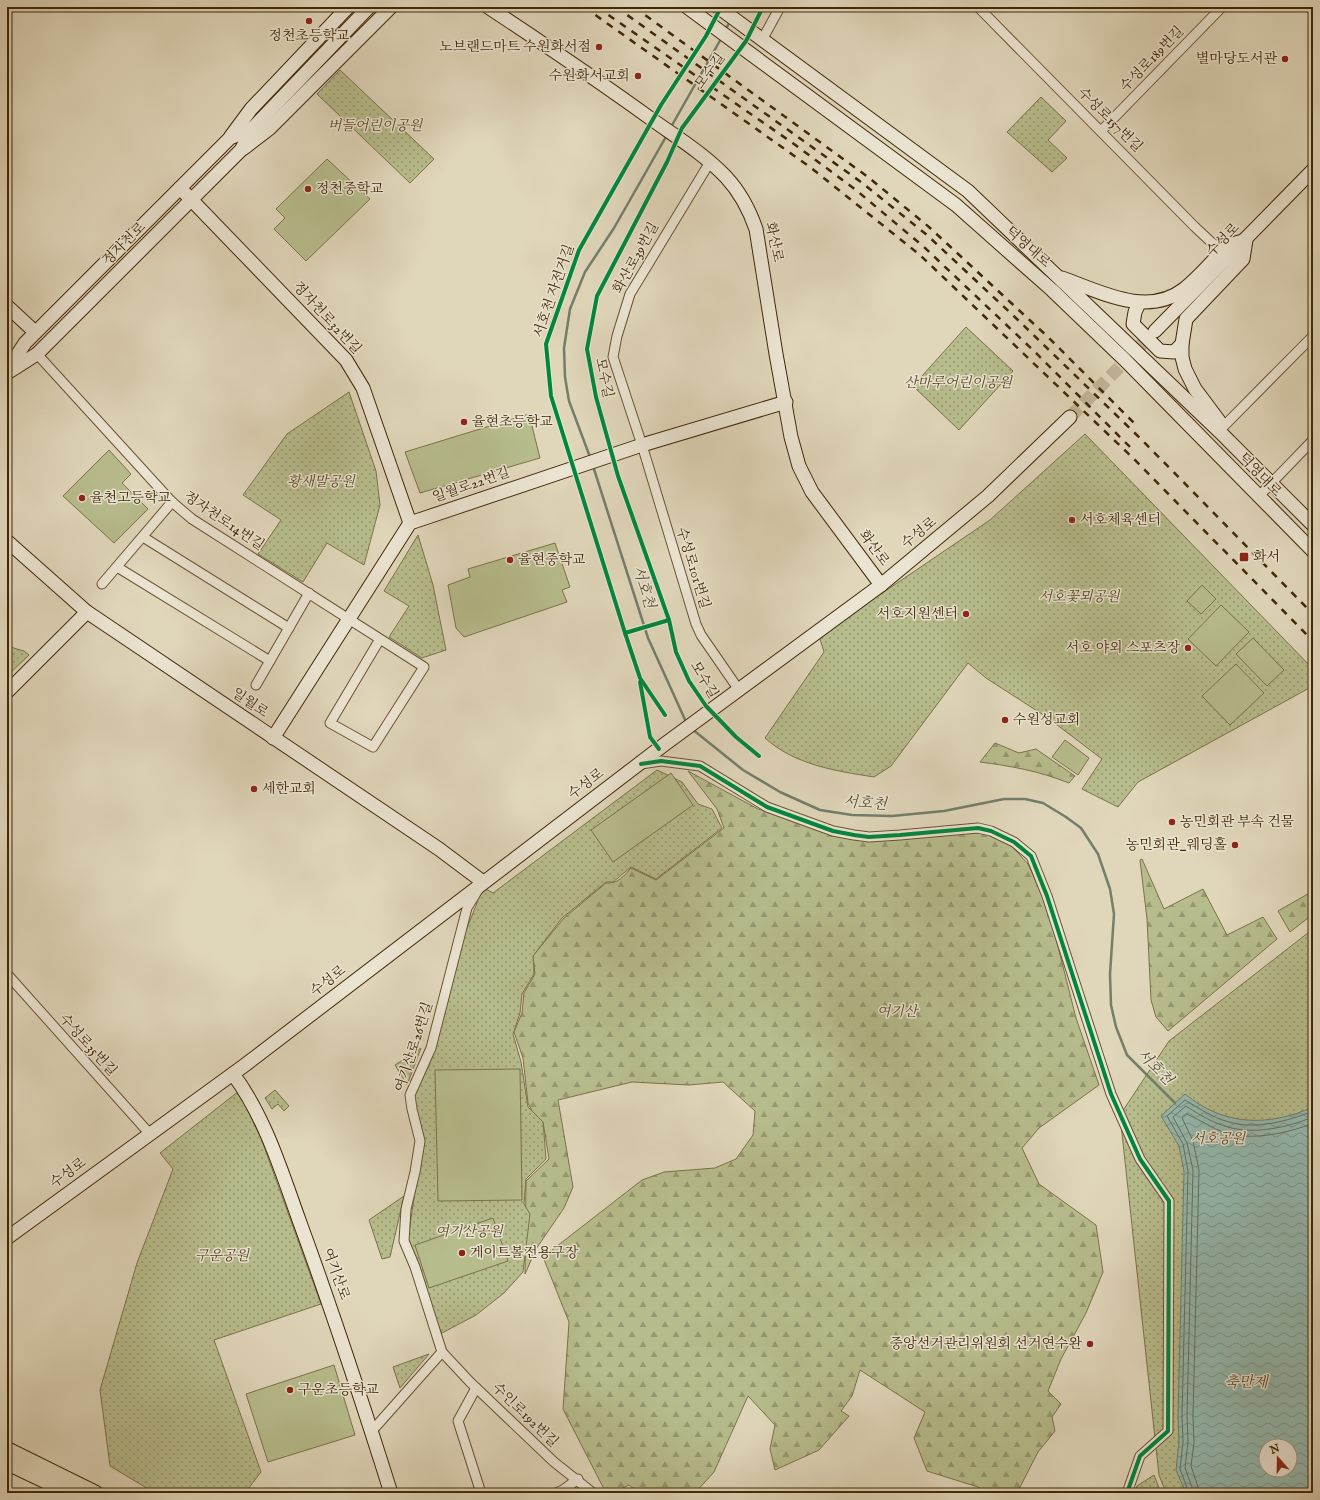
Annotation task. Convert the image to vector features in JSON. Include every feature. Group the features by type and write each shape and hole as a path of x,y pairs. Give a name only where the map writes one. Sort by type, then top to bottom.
{"main road":[{"path":"7,1449 96,1493"},
{"path":"7,1463 70,1493"}],"street":[{"path":"230,138 251,109 348,7"},
{"name":"정자천로","path":"7,372 37,354 241,150 253,128 368,7"},
{"path":"241,150 270,128 391,7"},
{"name":"화산로","path":"488,7 690,147 710,162 738,191 752,216 756,229 795,453 804,478 816,497 881,585"},
{"name":"덕영대로","path":"718,7 968,191 1221,429 1232,443 1313,525"},
{"path":"760,39 780,7"},
{"name":"수성로157번길","path":"978,7 1205,237 1223,250"},
{"name":"수성로189번길","path":"1101,131 1222,7"},
{"name":"덕영대로","path":"691,10 956,206 1052,290 1103,339 1313,551"},
{"name":"정자천로","path":"7,372 25,343 35,332 230,138 253,128"},
{"name":"화산로39번길","path":"642,445 614,362 613,351 616,336 630,294 710,162"},
{"name":"수성로","path":"1155,331 1246,240 1313,170"},
{"name":"정자천로32번길","path":"180,188 346,360 354,371 363,388 410,523"},
{"path":"1057,276 1112,296 1139,303 1171,298 1185,289 1223,250 1229,246 1246,240 1243,259 1186,319 1182,344 1182,357 1185,370 1195,389 1221,429 1313,336"},
{"path":"1139,303 1135,312 1133,324 1160,351 1174,352 1182,344"},
{"path":"8,307 35,332"},
{"name":"정자천로14번길","path":"37,354 172,502 192,519 424,667 373,747 330,723 380,639"},
{"name":"일월로22번길","path":"410,523 625,450 786,402"},
{"name":"수성로","path":"7,1238 148,1134 233,1074 483,882 641,764 665,744 881,585 988,496 1070,417"},
{"path":"1258,497 1313,440"},
{"name":"수성로101번길","path":"642,445 696,624 701,635 739,690"},
{"path":"102,584 172,502"},
{"path":"273,738 410,523"},
{"path":"143,537 288,628"},
{"name":"일월로","path":"7,541 86,612 439,849 483,882"},
{"path":"117,567 270,661"},
{"path":"256,685 309,593"},
{"path":"7,692 86,612"},
{"path":"641,764 661,761 700,766 767,808 833,831 869,837 978,828 991,831 1014,842 1031,856 1047,896 1110,1094 1140,1160 1169,1201 1168,1431 1140,1456 1127,1493"},
{"name":"여기산로26번길","path":"442,1352 415,1267 404,1241 406,1209 416,1167 420,1141 410,1095 431,1048 467,908 483,882"},
{"name":"수성로35번길","path":"7,974 11,986 148,1134"},
{"name":"여기산로","path":"233,1074 243,1087 269,1138 332,1310 391,1493"},
{"path":"371,1432 442,1352"},
{"name":"수인로192번길","path":"442,1352 476,1388 554,1462 578,1478 593,1493"},
{"path":"476,1388 458,1421 481,1493"},
{"path":"556,1493 563,1490 578,1478"}],"green space":[{"name":"버들어린이공원","path":"340,70 434,159 410,183 317,94"},
{"path":"1041,97 1066,121 1048,140 1067,158 1052,172 1007,132"},
{"path":"327,159 370,199 306,261 274,229 285,218 276,209"},
{"name":"산마루어린이공원","path":"966,327 1013,371 959,430 913,386"},
{"name":"황새말공원","path":"349,392 376,471 380,505 364,565 327,543 303,582 258,554 281,520 243,495 287,434"},
{"path":"529,414 540,458 420,493 405,452"},
{"name":"서호꽃뫼공원","path":"1085,434 1313,669 1313,686 1138,782 1118,807 1082,789 1102,759 1048,718 986,678 968,663 891,766 874,777 831,769 803,761 789,755 765,738 824,652 819,636 990,520"},
{"path":"109,450 131,474 122,483 148,509 114,543 63,496"},
{"path":"418,535 433,585 446,650 422,658 389,637 409,606 384,591"},
{"path":"555,543 570,587 562,590 567,602 464,637 456,628 448,585 470,577 468,569"},
{"path":"1202,585 1216,599 1201,614 1187,601"},
{"path":"1221,605 1249,632 1216,666 1188,639"},
{"path":"1253,638 1284,670 1267,686 1236,654"},
{"path":"7,646 24,651 29,655 7,676"},
{"path":"1236,664 1264,693 1230,725 1202,696"},
{"path":"1065,740 1089,758 1078,775 1052,757"},
{"path":"995,743 1019,753 1036,749 1075,776 1069,783 1047,775 1003,765 980,762"},
{"name":"여기산공원","path":"657,770 682,782 698,804 712,809 722,828 656,879 631,867 613,882 606,882 562,918 533,956 534,974 522,994 520,1013 513,1034 521,1062 528,1107 543,1122 546,1159 526,1179 524,1204 530,1214 523,1272 504,1293 476,1315 442,1333 435,1321 416,1258 408,1240 422,1141 412,1095 429,1066 463,938 477,903 476,900 484,888 493,893"},
{"name":"여기산","path":"688,771 758,809 845,837 984,832 1011,845 1028,864 1049,911 1076,1018 1099,1085 1039,1128 1022,1148 1039,1184 1096,1225 1103,1272 1086,1313 1061,1359 1048,1391 1061,1404 1052,1417 1055,1431 1038,1452 1019,1489 1011,1493 989,1493 978,1487 927,1471 914,1438 925,1412 860,1370 852,1396 841,1411 849,1416 819,1450 775,1470 770,1449 775,1425 748,1396 714,1472 695,1493 639,1493 629,1485 612,1493 606,1493 563,1409 569,1322 543,1257 642,1180 664,1172 715,1168 736,1159 753,1135 755,1111 723,1082 689,1085 632,1082 558,1100 573,1187 564,1208 536,1249 525,1274 526,1181 549,1159 543,1122 533,1113 528,1103 523,1058 514,1032 522,1013 524,993 535,974 533,956 564,918 606,883 617,881 631,868 656,880 724,828 717,809"},
{"path":"671,773 693,805 613,862 591,830"},
{"path":"1142,859 1164,909 1203,889 1227,935 1263,917 1277,939 1168,1031 1156,1017 1151,1000 1147,919 1140,860"},
{"path":"1313,891 1313,914 1290,932 1278,911"},
{"name":"서호공원","path":"1313,929 1313,1493 1166,1493 1159,1475 1120,1115 1169,1041"},
{"path":"421,1048 407,1085 395,1065"},
{"path":"520,1069 522,1200 438,1201 435,1070"},
{"path":"275,1090 289,1106 284,1111 278,1104 272,1109 265,1098"},
{"name":"구운공원","path":"239,1091 262,1141 321,1304 214,1340 261,1472 245,1493 155,1493 110,1466 100,1390 137,1263 173,1169 160,1153"},
{"path":"404,1196 390,1257 382,1259 369,1220"},
{"name":"게이트볼전용구장","path":"493,1218 508,1261 429,1288 415,1245"},
{"path":"429,1354 400,1388 393,1367"},
{"path":"334,1365 355,1435 268,1462 246,1394"},
{"path":"1154,1475 1161,1493 1134,1493 1137,1486"}],"water":[{"name":"축만제","path":"1185,1094 1200,1105 1215,1112 1247,1120 1280,1118 1313,1107 1313,1493 1186,1493 1176,1470 1179,1442 1178,1416 1184,1171 1179,1146 1161,1116"}],"waterway":[{"name":"서호천","path":"735,14 738,7"},
{"name":"서호천","path":"725,31 730,21"},
{"name":"서호천","path":"671,127 722,37"},
{"name":"서호천","path":"590,457 569,401 565,377 564,348 570,309 585,272 614,228 667,135"},
{"name":"서호천","path":"593,466 648,638 687,724"},
{"name":"서호천","path":"692,729 743,770 780,792 820,810 852,815 892,816 944,811 1004,799 1025,799 1043,803 1081,828 1098,854 1110,889 1114,914 1110,974 1111,1005 1116,1027 1127,1055 1175,1103"}],"tunnel":[{"path":"1070,417 1155,331"}],"railway":[{"path":"584,7 810,167 920,255 1133,458 1313,641"},
{"path":"597,7 794,144 856,190 924,247 1034,351 1131,448"},
{"path":"616,7 861,182 927,235 1018,320 1142,440 1313,614"},
{"path":"634,7 868,177 929,227 1048,337 1137,426"}],"cycle path":[{"name":"서호천 자전거길","path":"669,620 625,633 551,396 546,344 579,250 661,105 706,36 721,7"},
{"name":"모수길","path":"759,756 736,737 706,706 689,681 676,652 669,620 618,476 596,397 587,349 597,296 667,162 682,128 746,41 763,7"},
{"path":"625,633 640,678 665,715"},
{"path":"640,682 650,737 659,749"},
{"path":"641,764 661,761 700,766 767,807 833,831 869,837 978,828 991,831 1014,842 1031,856 1047,896 1111,1094 1140,1159 1169,1201 1168,1431 1140,1456 1127,1493"}],"place":[{"name":"정천초등학교","path":"309,21"},
{"name":"노브랜드마트 수원화서점","path":"599,47"},
{"name":"별마당도서관","path":"1285,59"},
{"name":"수원화서교회","path":"638,76"},
{"name":"정천중학교","path":"308,189"},
{"name":"율현초등학교","path":"464,422"},
{"name":"율천고등학교","path":"82,498"},
{"name":"서호체육센터","path":"1072,520"},
{"name":"화서","path":"1244,557"},
{"name":"율현중학교","path":"510,560"},
{"name":"서호지원센터","path":"966,614"},
{"name":"서호 야외 스포츠장","path":"1188,648"},
{"name":"수원성교회","path":"1005,720"},
{"name":"세한교회","path":"254,789"},
{"name":"농민회관 부속 건물","path":"1172,822"},
{"name":"농민회관_웨딩홀","path":"1235,845"},
{"name":"게이트볼전용구장","path":"462,1253"},
{"name":"중앙선거관리위원회 선거연수완","path":"1090,1344"},
{"name":"구운초등학교","path":"290,1390"}]}
